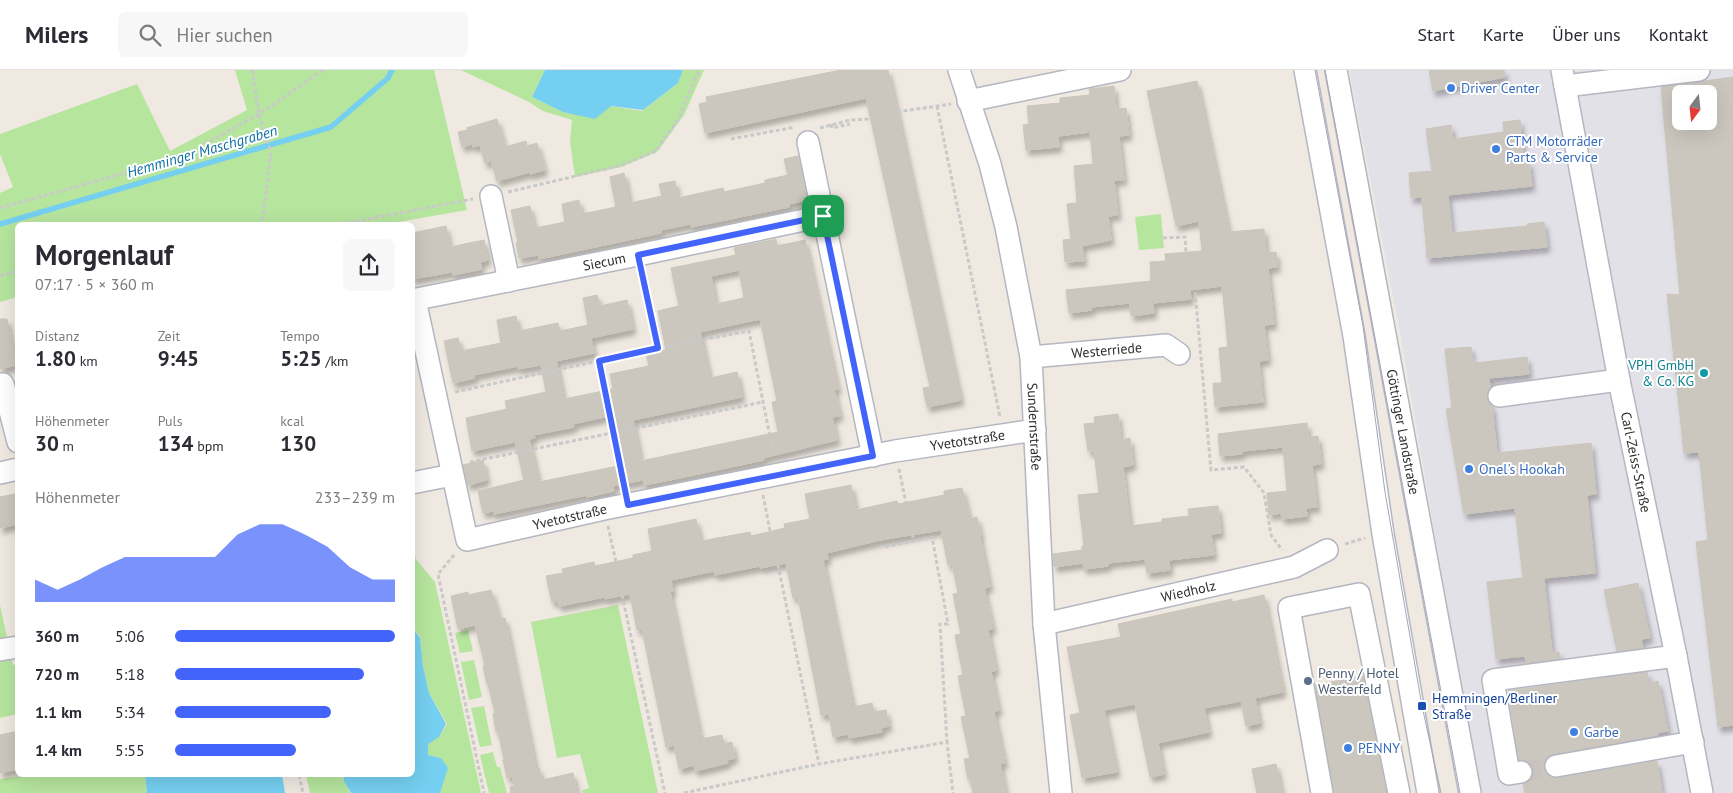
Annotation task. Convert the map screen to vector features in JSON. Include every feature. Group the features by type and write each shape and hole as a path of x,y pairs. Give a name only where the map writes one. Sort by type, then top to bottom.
{"street":[{"name":"Sundernstraße","path":"958,70 990,164 1006,227 1031,357 1044,624 1061,793"},
{"path":"968,101 1120,70"},
{"path":"1306,70 1354,336 1383,534 1428,793"},
{"name":"Göttinger Landstraße","path":"1336,70 1470,793"},
{"path":"1563,78 1698,70"},
{"name":"Carl-Zeiss-Straße","path":"1563,78 1619,380 1676,656 1702,793"},
{"path":"808,130 823,216 873,456"},
{"path":"491,196 509,281"},
{"name":"Siecum","path":"415,300 823,216"},
{"path":"415,305 467,540"},
{"name":"Westerriede","path":"1031,357 1166,345 1179,354"},
{"path":"1499,396 1619,380"},
{"path":"0,384 3,384 15,430"},
{"name":"Yvetotstraße","path":"467,540 604,509 895,451 1036,430"},
{"path":"0,473 15,470"},
{"path":"415,482 451,470"},
{"name":"Wiedholz","path":"1044,624 1294,567 1327,550"},
{"path":"1322,793 1289,608 1359,594 1399,793"},
{"path":"0,650 15,648"},
{"path":"1521,772 1509,774 1492,680 1676,656"},
{"path":"1556,766 1693,742"}],"path":[{"path":"252,70 259,114 271,152 262,222"},
{"path":"0,208 182,157 259,114 323,70"},
{"path":"352,222 491,196 622,164 656,151 677,121 699,70"},
{"path":"937,106 1004,435"},
{"path":"897,112 928,107"},
{"path":"731,139 808,130 831,124 870,119"},
{"path":"831,124 832,128 850,124"},
{"path":"808,130 818,138 817,130 822,126"},
{"path":"1163,238 1185,237 1186,252"},
{"path":"638,255 658,348"},
{"path":"0,276 15,272"},
{"path":"1194,279 1211,470 1244,467 1264,493 1271,535 1294,567"},
{"path":"435,396 658,348 749,331 763,402 769,477 770,531"},
{"path":"599,361 628,505"},
{"path":"451,470 763,402"},
{"path":"895,451 906,503"},
{"path":"604,509 616,562"},
{"path":"912,534 914,540"},
{"path":"1327,550 1372,536"},
{"path":"885,547 932,537 948,624 940,624 947,742 953,793"},
{"path":"467,540 438,574 484,793"},
{"path":"778,565 819,764"},
{"path":"622,595 665,793"},
{"path":"684,793 698,792 819,764 947,742"},
{"path":"299,777 302,793"}],"shaded area":[{"path":"1349,70 1733,70 1733,793 1482,793 1459,674 1400,332"}],"green space":[{"path":"235,70 434,70 467,210 398,222 15,222 15,298 0,302 0,193 13,187 0,154 0,134 137,84 170,151 247,110"},
{"path":"461,70 545,70 532,97 563,112 573,113 611,106 642,111 678,83 683,70 704,70 684,115 657,152 621,167 575,177 570,142 572,120 543,111 529,102"},
{"path":"1161,214 1164,248 1139,250 1135,217"},
{"path":"415,556 435,582 481,793 439,793 441,758 428,755 428,743 439,737 447,724 429,693 420,637 415,630"},
{"path":"0,605 13,665 15,665 15,714 0,718"},
{"path":"618,605 658,793 583,793 582,790 589,788 580,754 557,758 531,622"},
{"path":"468,630 473,651 460,653 455,633"},
{"path":"474,660 482,697 469,700 461,662"},
{"path":"484,706 492,745 480,747 471,708"},
{"path":"493,752 497,767 500,767 507,793 489,793 480,755"},
{"path":"16,777 145,777 147,793 0,793 0,779"},
{"path":"306,777 343,777 350,793 310,793"}],"water":[{"path":"545,70 683,70 678,83 643,110 611,106 595,119 563,112 532,97"},
{"path":"415,631 420,638 423,666 429,693 446,724 439,737 428,744 428,755 441,758 448,768 440,793 351,793 344,782 343,777 415,777"},
{"path":"145,777 282,777 285,793 147,793"}],"building":[{"path":"841,70 888,70 961,400 927,407 923,388 930,387 866,98 705,133 699,104 707,102 706,97"},
{"path":"1429,70 1504,70 1505,77 1433,91"},
{"name":"VPH GmbH & Co. KG","path":"1733,77 1733,725 1718,727 1696,542 1708,540 1699,452 1684,453 1667,294 1680,295 1661,87 1672,85 1672,130 1718,130 1718,85 1675,85"},
{"path":"1197,81 1229,232 1264,229 1266,253 1276,252 1277,267 1268,268 1274,324 1264,325 1268,360 1259,361 1263,402 1215,407 1213,383 1222,383 1219,348 1228,347 1222,286 1190,290 1191,299 1153,303 1154,313 1131,316 1130,303 1091,307 1092,310 1069,313 1066,290 1151,281 1150,262 1166,261 1165,254 1202,251 1199,221 1176,226 1147,91"},
{"path":"1114,86 1116,109 1126,108 1129,135 1119,136 1124,180 1114,180 1118,215 1108,216 1111,240 1082,246 1084,261 1065,262 1063,240 1071,239 1067,204 1077,203 1074,166 1093,164 1090,132 1058,136 1059,147 1026,150 1023,125 1029,124 1027,106 1060,103 1060,98 1090,95 1089,89"},
{"path":"497,119 505,147 526,141 527,146 537,143 545,170 497,181 491,161 485,163 480,145 473,147 472,144 462,147 458,132"},
{"path":"1520,120 1524,162 1529,161 1532,186 1448,195 1452,233 1527,226 1527,224 1544,222 1547,247 1427,258 1422,197 1411,198 1409,173 1432,171 1426,129 1451,125 1453,139 1504,132 1503,122"},
{"path":"798,156 807,200 789,204 789,207 691,227 690,224 661,230 661,233 539,259 539,255 519,258 516,243 518,242 511,210 530,206 535,228 565,222 562,204 579,200 582,214 616,207 610,177 624,173 630,203 662,196 659,184 675,181 678,198 723,188 724,192 765,183 765,180 788,175 784,159"},
{"path":"446,226 450,247 484,240 488,260 480,262 482,269 453,275 452,272 415,278 415,232"},
{"path":"776,239 777,246 805,240 838,389 834,389 840,416 832,417 837,440 763,458 764,460 670,480 644,485 643,480 613,486 614,491 587,497 587,495 494,514 493,511 483,513 478,491 524,480 515,442 472,451 466,418 507,409 505,401 546,392 541,365 518,369 518,366 474,375 475,378 453,383 444,341 458,338 461,351 501,343 497,320 516,316 519,331 558,323 560,331 588,325 583,298 597,295 600,306 627,300 633,329 591,338 594,353 556,361 564,399 613,389 610,374 649,366 646,354 666,350 658,311 679,306 671,268 736,255 734,248","holes":["739,270 744,298 716,304 711,276","760,319 777,401 772,402 778,432 641,461 633,420 742,397 737,372 710,378 700,332","613,415 623,465 539,482 529,439 535,438 534,435 574,427 573,424"]},
{"path":"0,319 7,319 15,365 0,369"},
{"path":"1471,347 1472,360 1475,360 1475,363 1527,357 1529,374 1489,378 1490,387 1487,397 1492,406 1497,453 1591,443 1596,494 1587,495 1595,573 1544,578 1552,652 1559,652 1560,659 1526,663 1525,656 1496,659 1487,582 1523,578 1515,508 1464,514 1446,409 1452,408 1445,349"},
{"path":"1118,414 1121,440 1130,438 1133,465 1123,467 1130,526 1162,522 1162,519 1189,516 1188,509 1218,506 1221,533 1211,534 1214,555 1169,560 1170,570 1147,573 1145,559 1108,563 1108,566 1084,569 1083,563 1054,567 1053,554 1082,550 1082,546 1084,546 1078,495 1099,493 1094,451 1088,451 1084,424 1095,423 1094,417"},
{"path":"1307,423 1308,437 1318,436 1321,464 1312,465 1317,507 1306,508 1307,516 1282,519 1281,513 1269,515 1267,493 1287,491 1283,447 1242,451 1242,454 1220,456 1218,434"},
{"path":"483,460 487,480 468,485 463,465"},
{"path":"851,485 856,510 897,501 898,504 944,495 944,491 962,488 970,519 977,517 990,587 984,588 993,628 988,630 996,670 991,672 999,710 994,712 1005,763 1000,764 1006,793 973,793 970,779 968,779 964,759 970,758 961,717 966,716 958,676 963,675 955,635 961,634 953,594 958,593 952,564 948,565 941,530 880,540 827,553 828,559 823,560 853,707 872,703 874,712 886,710 889,726 881,728 882,732 849,738 848,734 833,737 829,714 821,715 798,597 793,598 786,563 715,575 714,571 671,580 673,591 670,592 701,739 722,735 724,744 732,742 735,758 727,760 728,763 695,771 694,765 679,769 674,745 666,747 642,629 637,630 630,594 559,606 558,601 552,602 546,576 563,573 562,569 594,562 595,566 633,558 633,555 652,551 648,529 696,519 701,541 750,532 751,536 785,528 784,524 810,519 805,494"},
{"path":"15,494 15,525 0,528 0,497"},
{"path":"1638,583 1650,638 1641,639 1643,648 1617,651 1604,590"},
{"path":"491,590 500,619 505,618 536,769 539,768 542,780 573,773 577,793 511,793 510,787 515,786 512,776 507,778 498,731 496,732 493,714 495,713 475,625 458,629 451,596 468,592 468,595"},
{"path":"1264,595 1283,692 1255,698 1260,723 1246,726 1241,701 1204,708 1209,732 1158,743 1164,774 1150,777 1135,704 1104,710 1117,772 1082,778 1070,715 1080,713 1067,647 1121,637 1118,624 1232,599 1232,602"},
{"path":"1647,672 1649,683 1658,681 1668,731 1657,733 1658,735 1554,754 1544,762 1544,768 1552,778 1558,778 1657,761 1662,793 1525,793 1523,784 1532,777 1533,770 1525,760 1519,760 1508,691"},
{"name":"PENNY","path":"1363,676 1386,793 1334,793 1315,685"},
{"path":"15,732 15,770 0,773 0,735"},
{"path":"1276,764 1282,793 1257,793 1252,769"}],"waterway":[{"name":"Hemminger Maschgraben","path":"0,224 331,127 388,78 392,70"}],"tunnel":[{"path":"1521,772 1556,766"}],"tram line":[{"path":"1315,70 1363,326 1385,492 1422,706 1441,793"},
{"path":"1325,70 1460,793"}],"place":[{"name":"Driver Center","path":"1451,88"},
{"name":"CTM Motorräder Parts & Service","path":"1496,149"},
{"name":"VPH GmbH & Co. KG","path":"1704,373"},
{"name":"Onel's Hookah","path":"1469,469"},
{"name":"Penny / Hotel Westerfeld","path":"1308,681"},
{"name":"Hemmingen/Berliner Straße","path":"1422,706"},
{"name":"Garbe","path":"1574,732"},
{"name":"PENNY","path":"1348,748"}],"route":[{"path":"823,216 873,456 628,505 599,361 658,348 638,255 823,216"}]}
